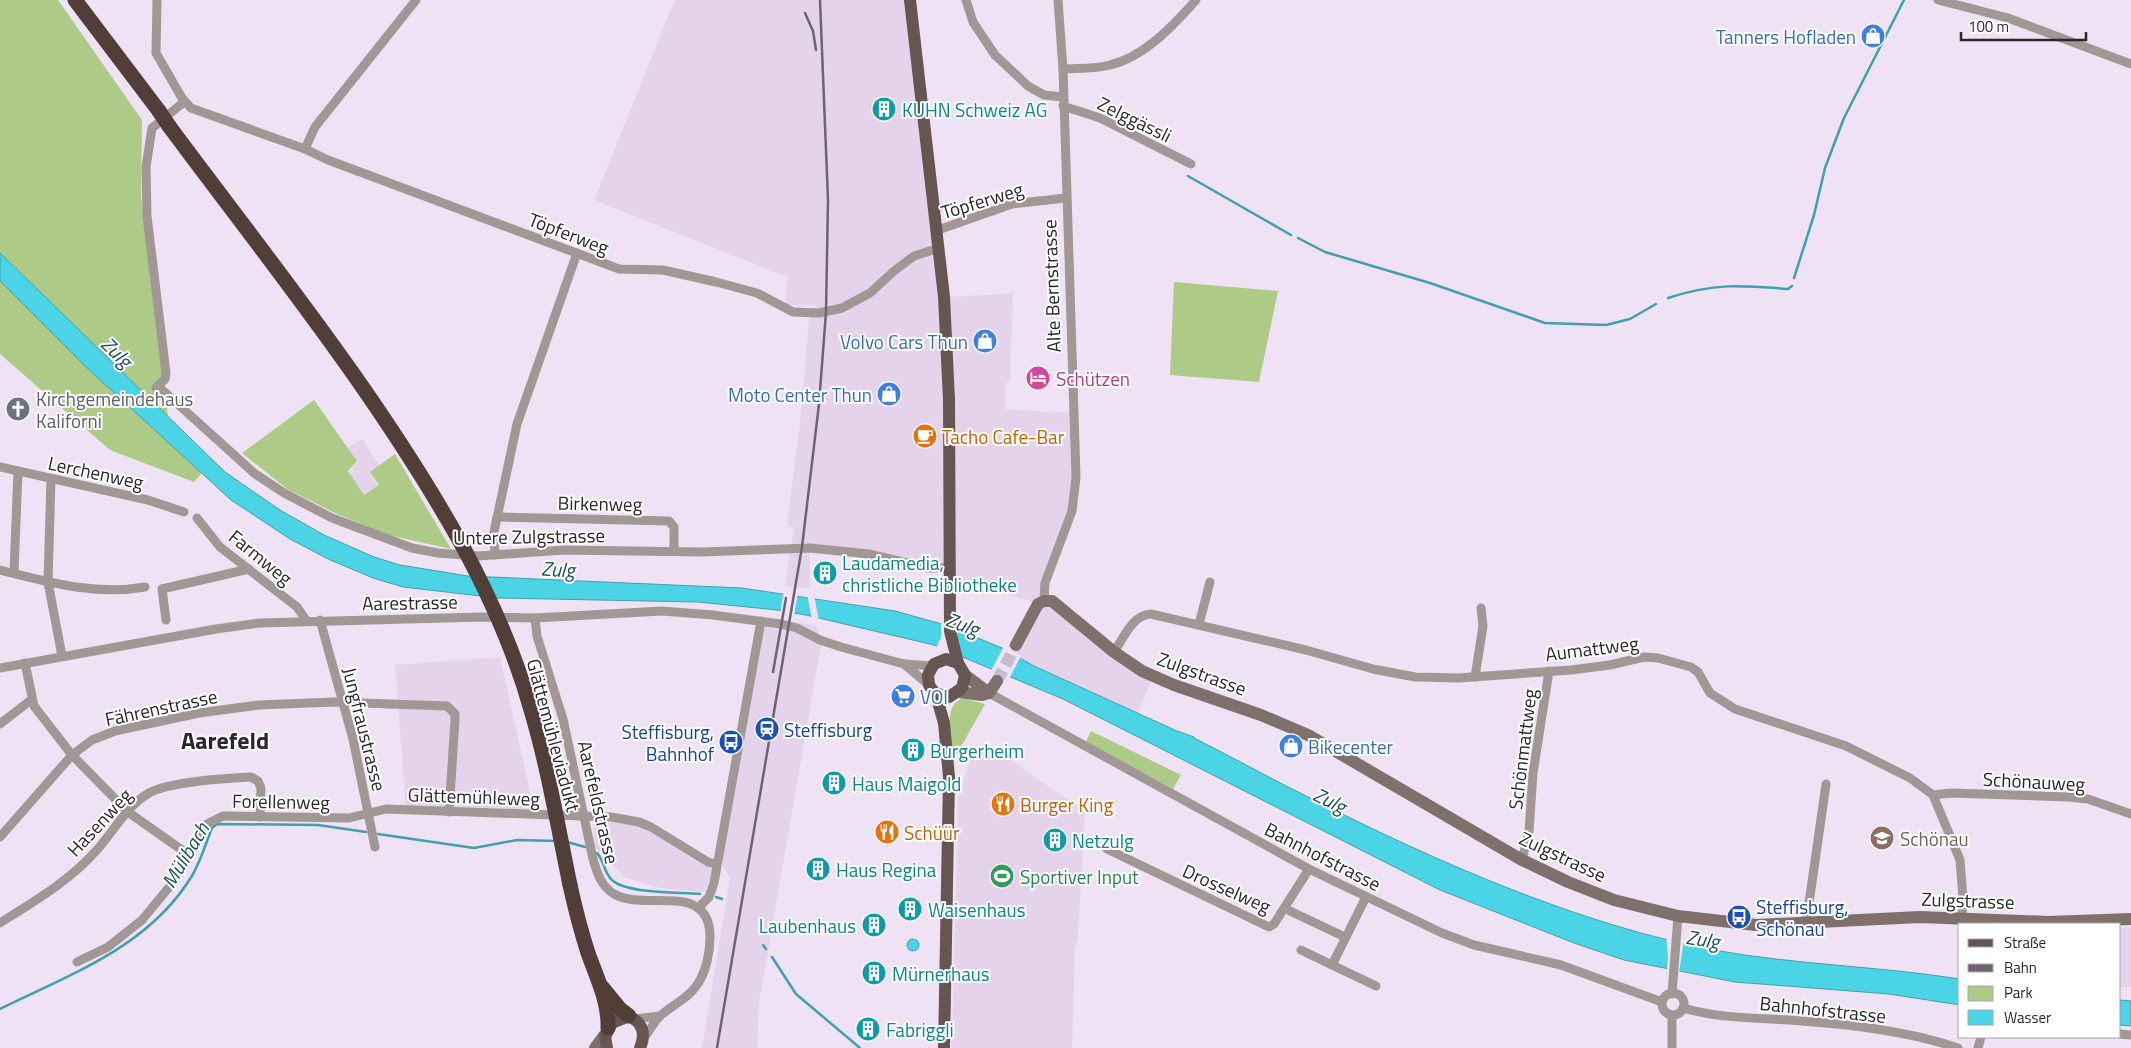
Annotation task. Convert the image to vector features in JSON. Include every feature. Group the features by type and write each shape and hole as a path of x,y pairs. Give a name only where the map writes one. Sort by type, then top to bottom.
{"highway":[{"path":"75,0 127,69"},
{"path":"83,0 127,69"},
{"name":"Glättemühleviadukt","path":"127,69 373,402 414,465 462,545 502,626 527,696 542,752 570,885 584,941 602,986"},
{"path":"602,986 620,1009 631,1018"},
{"path":"602,986 608,1016 607,1031"}],"main road":[{"path":"910,0 938,230 948,381 950,626 957,662 965,675 964,684 956,694 944,723"},
{"path":"944,1048 949,791 944,723 928,675 937,661 950,626"},
{"path":"937,661 949,659 957,662"},
{"path":"932,689 941,696 956,694"},
{"path":"607,1048 607,1031 612,1023 631,1018 642,1029 643,1044"}],"street":[{"path":"157,0 156,53 184,102"},
{"path":"305,149 315,127 416,0"},
{"name":"Zelggässli","path":"966,0 974,22 996,55 1033,90 1100,118 1192,164"},
{"name":"Alte Bernstrasse","path":"1016,645 1036,607 1044,600 1045,583 1067,528 1075,490 1063,69 1058,0"},
{"path":"1063,69 1111,65 1134,55 1160,36 1196,0"},
{"path":"1938,0 2008,18 2131,64"},
{"name":"Töpferweg","path":"184,102 195,110 305,149 328,160 619,269 663,270 746,290 788,311 813,313 837,310 860,300 909,259 939,248"},
{"name":"Untere Zulgstrasse","path":"184,102 152,128 148,146 147,216 166,373 158,388 254,473 284,494 315,511 412,548 455,555 495,555 564,550 674,552 810,548 869,554 928,568 950,568"},
{"name":"Töpferweg","path":"938,230 1012,204 1066,198"},
{"path":"495,555 492,541 520,413 577,253"},
{"name":"Lerchenweg","path":"0,467 148,500 184,512"},
{"path":"14,573 18,471"},
{"path":"51,479 48,582 62,656"},
{"name":"Birkenweg","path":"497,517 669,521 674,527 674,552"},
{"name":"Farmweg","path":"197,518 220,547 299,609 306,620"},
{"path":"0,570 48,582 102,591 145,587"},
{"path":"166,620 162,589 249,570"},
{"path":"1199,624 1210,582"},
{"name":"Zulgstrasse","path":"1044,600 1054,602 1114,652 1153,677 1261,715 1324,743 1522,860 1614,900 1678,916 1746,924 1806,924 1900,917 2048,922 2131,919"},
{"path":"1475,677 1483,626 1481,608"},
{"name":"Aarestrasse","path":"0,668 216,629 306,620 535,618 674,611 761,621 798,628 820,640 904,664"},
{"name":"Aumattweg","path":"1114,652 1131,627 1144,614 1155,614 1402,676 1475,677 1610,665 1644,657 1683,664 1698,672 1710,693 1735,709 1846,746 1910,778 1932,795 1960,860 1963,890 1962,918"},
{"name":"Aarefeldstrasse","path":"535,618 537,636 563,719 592,855 600,880 616,895 627,898 681,901 698,908"},
{"name":"Jungfraustrasse","path":"320,620 369,813 375,847"},
{"path":"643,1044 660,1016 692,992 703,973 708,954 710,929 706,918 698,908 712,890 761,621"},
{"path":"904,664 937,661"},
{"path":"25,663 31,700 72,755 128,812 189,855"},
{"path":"904,664 932,689"},
{"name":"Schönmattweg","path":"1522,860 1530,822 1533,773 1549,671"},
{"path":"965,675 989,693"},
{"path":"956,694 982,695 989,693 997,681"},
{"name":"Bahnhofstrasse","path":"989,693 1310,869 1459,941 1561,965 1662,1002"},
{"path":"0,724 31,700"},
{"name":"Fährenstrasse","path":"0,837 72,755 92,740 115,731 199,714 259,705 342,703 441,705 452,710 455,720 449,812"},
{"name":"Hasenweg","path":"0,923 51,890 78,869 106,840 128,812 144,797 163,787 251,778 258,781 260,788 260,817"},
{"path":"1806,924 1826,784"},
{"name":"Schönauweg","path":"1932,795 1951,793 2068,797 2088,799 2131,814"},
{"name":"Glättemühleweg","path":"369,813 386,809 611,817 639,822 708,862 716,864"},
{"name":"Forellenweg","path":"77,962 108,947 142,920 171,887 203,830 212,820 223,816 349,818 369,813"},
{"name":"Drosselweg","path":"1107,849 1269,927 1274,924 1310,869"},
{"path":"1332,965 1366,897"},
{"path":"1290,911 1345,938"},
{"path":"1672,994 1678,916"},
{"path":"1301,950 1376,986"},
{"path":"1672,994 1681,998 1683,1008 1679,1013 1672,1015 1664,1011 1662,1002 1666,996 1672,994"},
{"name":"Bahnhofstrasse","path":"1683,1008 1707,1014 1815,1023 1900,1034 1958,1048"},
{"path":"1672,1015 1672,1048"},
{"path":"631,1018 660,1016"},
{"path":"595,1048 607,1031"}],"shaded area":[{"path":"675,0 910,0 944,297 1007,294 1013,292 1010,381 1005,384 1005,409 1074,413 1076,477 1064,537 1044,600 1153,677 1138,713 1034,666 1012,653 1038,604 971,582 950,581 950,568 810,548 810,589 785,585 794,528 787,525 800,423 809,319 816,306 785,305 788,277 594,200"},
{"path":"362,439 381,469 372,476 378,486 364,496 350,474 357,462 348,448"},
{"path":"779,619 817,626 821,645 759,1003 757,1048 702,1048 730,878 718,856 756,627"},
{"path":"500,657 535,814 406,810 395,665"},
{"path":"982,745 991,746 1085,812 1078,937 1075,950 1072,1048 952,1048 958,798 974,749"},
{"path":"622,820 640,826 713,868 707,888 703,892 660,888 624,877 594,846 593,821"},
{"path":"2131,927 2131,987 2121,987 2121,928"}],"green space":[{"path":"0,0 58,0 142,120 141,196 168,417 0,253"},
{"path":"0,281 85,366 202,473 194,482 110,450 0,354"},
{"path":"1174,282 1278,291 1259,382 1170,375"},
{"path":"314,400 357,461 348,471 364,495 379,485 370,472 395,454 451,549 388,535 337,514 287,489 242,453"},
{"path":"963,698 985,704 953,761 949,725 950,716 956,702"},
{"path":"1091,731 1181,775 1173,789 1086,742"}],"water":[{"path":"0,253 225,472 280,510 324,535 374,557 400,565 468,576 742,588 895,611 949,626 1002,648 1034,666 1194,737 1360,823 1409,846 1458,868 1560,908 1663,939 1714,950 1776,959 1958,979 1958,1005 1889,994 1735,982 1624,960 1574,943 1440,890 1063,699 934,645 777,610 698,602 498,598 403,587 373,578 328,559 290,539 231,500 85,366 0,281"},
{"path":"913,939 919,945 913,951 907,945"},
{"path":"2121,1000 2131,1001 2131,1026 2121,1025"}],"pier":[{"path":"784,590 798,593 794,615 780,613"},
{"path":"807,594 814,595 819,621 812,619"},
{"path":"941,621 958,627 957,638 963,660 936,649 941,637"},
{"path":"1004,646 1021,656 1009,679 991,671"},
{"path":"1666,935 1684,940 1679,973 1667,971"}],"waterway":[{"path":"1794,278 1814,215 1825,168 1844,118 1904,0"},
{"path":"1188,176 1291,235"},
{"path":"1298,238 1325,252 1430,283 1545,323 1606,325 1630,319 1656,304"},
{"path":"1668,298 1684,293 1728,286 1788,289 1792,286"},
{"name":"Mülibach","path":"0,1009 81,970 132,939 155,921 176,899 193,874 212,828 217,824 318,825 366,832"},
{"name":"Mülibach","path":"378,834 474,848 517,840 557,841"},
{"name":"Mülibach","path":"567,842 585,847"},
{"name":"Mülibach","path":"597,853 609,877 619,885 641,890 700,894"},
{"name":"Mülibach","path":"716,897 722,899"},
{"name":"Mülibach","path":"763,945 766,949"},
{"name":"Mülibach","path":"772,957 796,994 860,1048"}],"tunnel":[{"path":"997,681 1016,645"}],"railway":[{"path":"717,1048 802,547 819,404 826,312 828,200 820,0"},
{"path":"805,13 813,31 816,50"},
{"path":"773,672 786,598"}],"place":[{"name":"Tanners Hofladen","path":"1873,36"},
{"name":"KUHN Schweiz AG","path":"884,109"},
{"name":"Volvo Cars Thun","path":"985,341"},
{"name":"Schützen","path":"1038,378"},
{"name":"Moto Center Thun","path":"889,394"},
{"name":"Kirchgemeindehaus Kaliforni","path":"18,409"},
{"name":"Tacho Cafe-Bar","path":"925,436"},
{"name":"Laudamedia, christliche Bibliotheke","path":"825,573"},
{"name":"VOI","path":"903,696"},
{"name":"Steffisburg","path":"767,729"},
{"name":"Steffisburg, Bahnhof","path":"731,742"},
{"name":"Bikecenter","path":"1291,746"},
{"name":"Burgerheim","path":"913,750"},
{"name":"Haus Maigold","path":"834,783"},
{"name":"Burger King","path":"1003,804"},
{"name":"Schüür","path":"887,832"},
{"name":"Schönau","path":"1882,838"},
{"name":"Netzulg","path":"1055,840"},
{"name":"Haus Regina","path":"818,869"},
{"name":"Sportiver Input","path":"1002,876"},
{"name":"Waisenhaus","path":"910,909"},
{"name":"Steffisburg, Schönau","path":"1739,917"},
{"name":"Laubenhaus","path":"874,925"},
{"name":"Mürnerhaus","path":"874,973"},
{"name":"Fabriggli","path":"868,1029"}],"district":[{"name":"Aarefeld","path":"225,740"}],"water label":[{"name":"Zulg","path":"117,352"},
{"name":"Zulg","path":"558,569"},
{"name":"Zulg","path":"963,624"},
{"name":"Zulg","path":"1330,800"},
{"name":"Zulg","path":"1703,939"}]}
